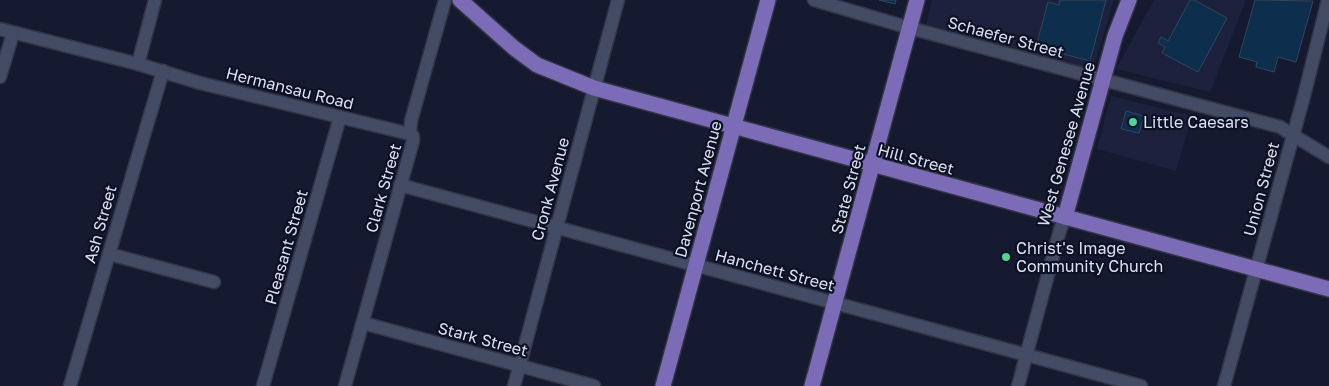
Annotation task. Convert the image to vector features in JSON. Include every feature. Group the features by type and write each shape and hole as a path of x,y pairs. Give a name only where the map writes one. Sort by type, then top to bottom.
{"main road":[{"name":"Hill Street","path":"460,0 514,48 537,65 594,88 1329,289"},
{"name":"Davenport Avenue","path":"663,386 768,0"},
{"name":"State Street","path":"812,386 917,0"},
{"name":"West Genesee Avenue","path":"1065,217 1102,80 1115,36 1129,0"}],"street":[{"path":"0,77 6,31 138,64 156,0"},
{"name":"Clark Street","path":"345,386 414,139 410,134 411,121 445,0"},
{"name":"Cronk Avenue","path":"514,386 618,0"},
{"name":"Schaefer Street","path":"814,0 910,28 1280,128 1329,157"},
{"name":"Union Street","path":"1224,386 1304,96 1328,0"},
{"name":"Hermansau Road","path":"138,64 200,83 410,134"},
{"name":"Ash Street","path":"70,386 164,71"},
{"name":"Pleasant Street","path":"263,386 340,117"},
{"name":"Hanchett Street","path":"400,185 1141,386"},
{"name":"West Genesee Avenue","path":"1018,386 1057,239 1065,217"},
{"path":"109,254 214,282"},
{"name":"Stark Street","path":"363,323 594,386"}],"shaded area":[{"path":"932,0 1114,0 1093,70 926,25"},
{"path":"1154,0 1246,0 1210,92 1116,69"},
{"path":"1111,96 1192,116 1176,171 1097,149"}],"building":[{"path":"879,0 896,0 895,4"},
{"path":"1060,0 1106,0 1090,61 1036,47 1048,2 1059,5"},
{"path":"1190,0 1194,0 1227,18 1198,72 1162,53 1165,47 1158,43 1161,37 1168,41"},
{"path":"1255,0 1313,1 1296,62 1278,57 1274,72 1256,67 1257,62 1239,57"},
{"name":"Little Caesars","path":"1126,111 1144,116 1139,133 1121,129"}],"place":[{"name":"Little Caesars","path":"1133,122"},
{"name":"Christ's Image Community Church","path":"1006,257"}]}
